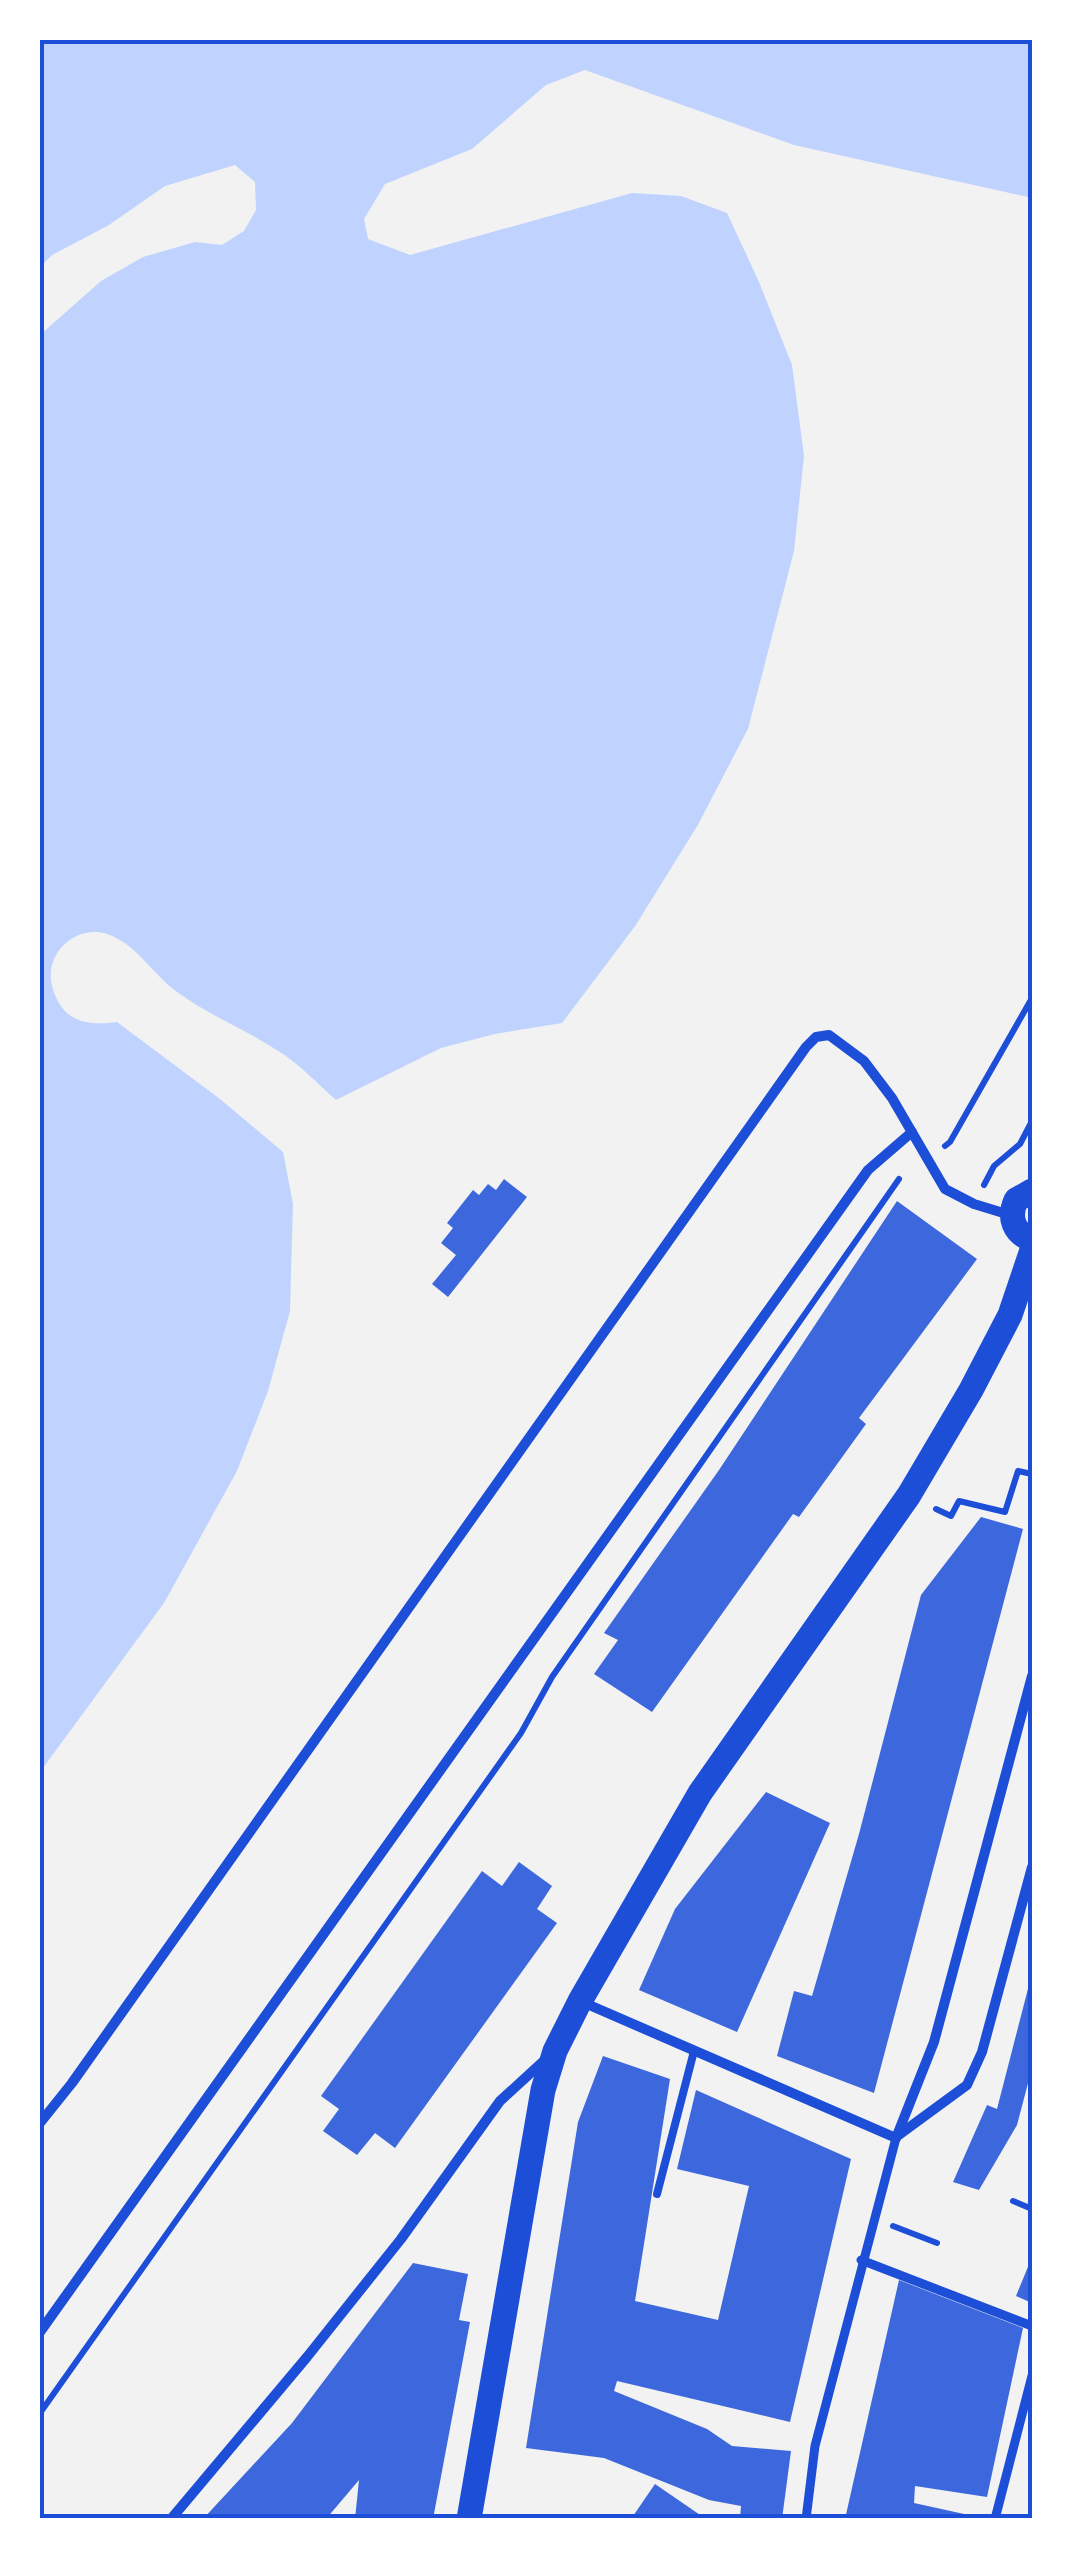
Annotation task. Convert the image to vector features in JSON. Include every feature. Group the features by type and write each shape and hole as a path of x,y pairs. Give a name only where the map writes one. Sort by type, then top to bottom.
{"main road":[{"path":"1032,1190 1016,1200 1012,1215 1016,1230 1032,1240"},
{"path":"469,2519 543,2090 555,2051 700,1793 909,1495 1010,1315 1032,1250"}],"street":[{"path":"40,2123 816,1037 829,1034 852,1049 892,1098 946,1189 974,1204 1012,1215"},
{"path":"40,2332 868,1170 912,1132"},
{"path":"806,2519 815,2446 861,2260 896,2138 934,2042 1032,1676"},
{"path":"896,2138 967,2086 982,2052 1032,1866"},
{"path":"580,2002 896,2138"},
{"path":"171,2519 401,2240 500,2101 555,2051"},
{"path":"861,2260 1032,2326"},
{"path":"996,2519 1032,2376"}],"lane":[{"path":"657,2194 694,2051"}],"path":[{"path":"40,2413 522,1734 552,1676 901,1175 950,1142 1032,998"},
{"path":"974,1204 994,1166 1020,1144 1032,1121"},
{"path":"909,1495 950,1516 959,1501 1005,1512 1018,1471 1032,1474"},
{"path":"1013,2201 1032,2209"},
{"path":"873,2218 937,2243"}],"water":[{"path":"40,40 1032,40 1032,198 794,145 585,70 546,85 472,149 385,184 364,219 368,239 410,255 632,193 681,196 727,213 792,365 804,456 794,551 748,729 698,825 636,925 562,1023 441,1048 336,1100 283,1054 177,992 118,939 107,934 84,933 57,953 52,986 62,1007 85,1022 117,1022 283,1152 293,1204 290,1311 268,1391 237,1471 164,1603 40,1772"}],"pier":[{"path":"235,165 255,182 256,210 244,231 222,245 195,242 143,257 101,281 40,335 40,267 52,255 109,225 165,186"},
{"path":"959,182 1032,198 1032,203 957,186"},
{"path":"753,727 702,827 640,928 593,992 586,992 636,925 698,825 748,729"}],"building":[{"path":"504,1179 527,1197 448,1297 432,1284 456,1255 441,1243 453,1228 447,1223 473,1190 479,1195 488,1184 496,1190"},
{"path":"897,1201 977,1259 859,1418 866,1424 799,1517 793,1514 652,1712 594,1674 618,1640 604,1633 719,1470"},
{"path":"981,1517 1023,1529 874,2093 777,2056 794,1991 812,1996 921,1595"},
{"path":"766,1792 830,1823 737,2032 639,1990 675,1909"},
{"path":"519,1862 552,1886 537,1909 557,1923 395,2148 375,2133 357,2155 323,2131 339,2109 321,2096 482,1871 502,1886"},
{"path":"1031,1977 1032,2068 1017,2125 979,2190 953,2182 987,2105 997,2109"},
{"path":"603,2056 670,2079 635,2301 718,2320 749,2186 677,2169 696,2090 851,2159 790,2422 617,2381 614,2391 707,2429 732,2446 791,2451 782,2519 740,2519 741,2506 709,2500 604,2458 526,2448 578,2122"},
{"path":"1032,2257 1032,2303 1016,2296"},
{"path":"413,2263 468,2274 459,2320 470,2322 433,2519 355,2519 359,2480 326,2519 203,2519 292,2423"},
{"path":"899,2280 1023,2328 987,2497 915,2486 914,2503 987,2519 845,2519"},
{"path":"655,2484 706,2519 631,2519"}]}
